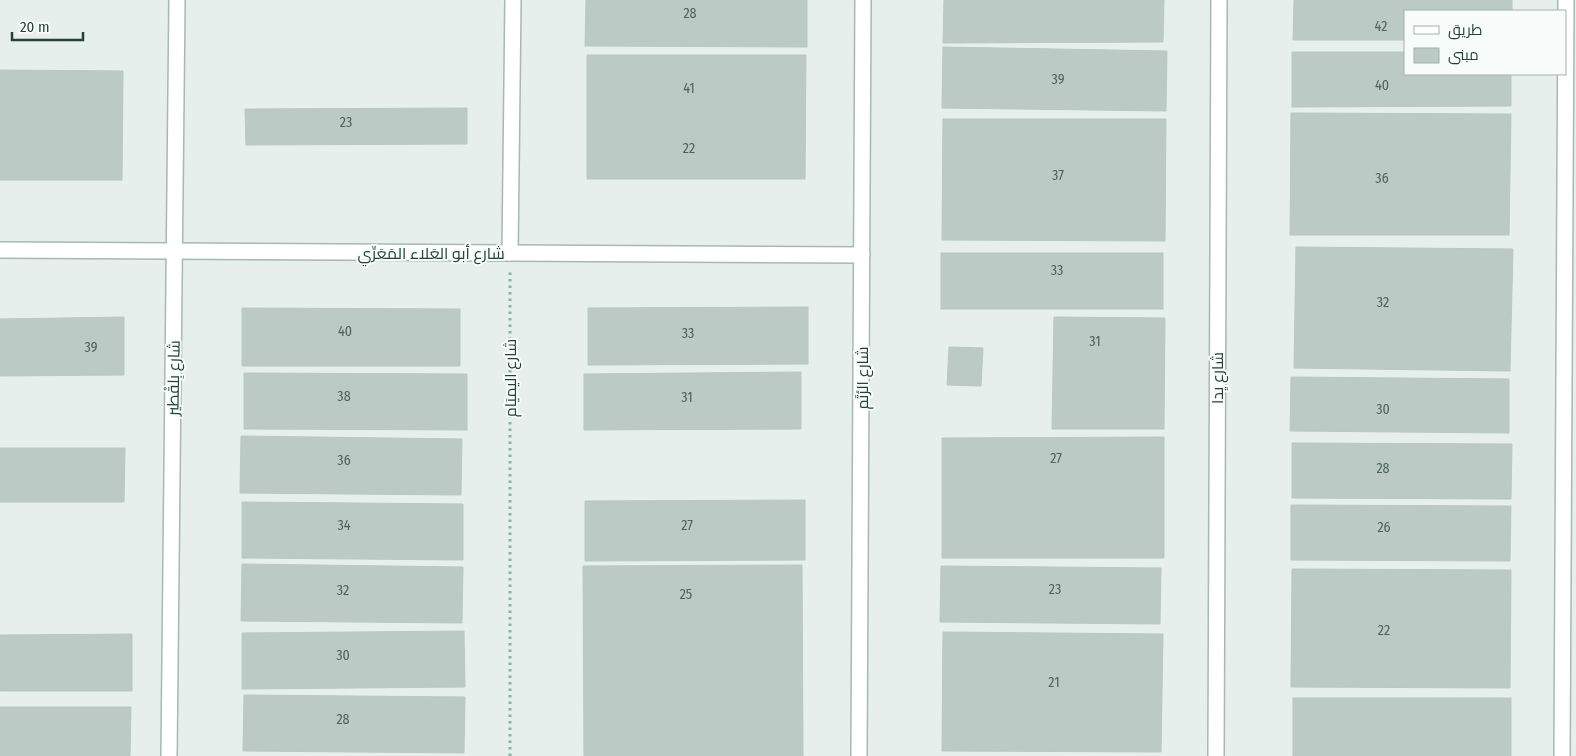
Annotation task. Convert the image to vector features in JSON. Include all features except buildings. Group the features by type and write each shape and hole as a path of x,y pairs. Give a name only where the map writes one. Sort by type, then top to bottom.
{"street":[{"name":"شارع بِلقْطير","path":"169,756 177,0"},
{"path":"510,253 513,0"},
{"name":"شارع الرُتَم","path":"859,756 863,0"},
{"name":"شارع يِدا","path":"1216,756 1218,0"},
{"path":"1562,756 1566,75"},
{"name":"شارع أبو العَلاء المَعَرِّي","path":"0,250 862,256"}],"path":[{"name":"شارع اليميَام","path":"510,253 510,756"}]}
